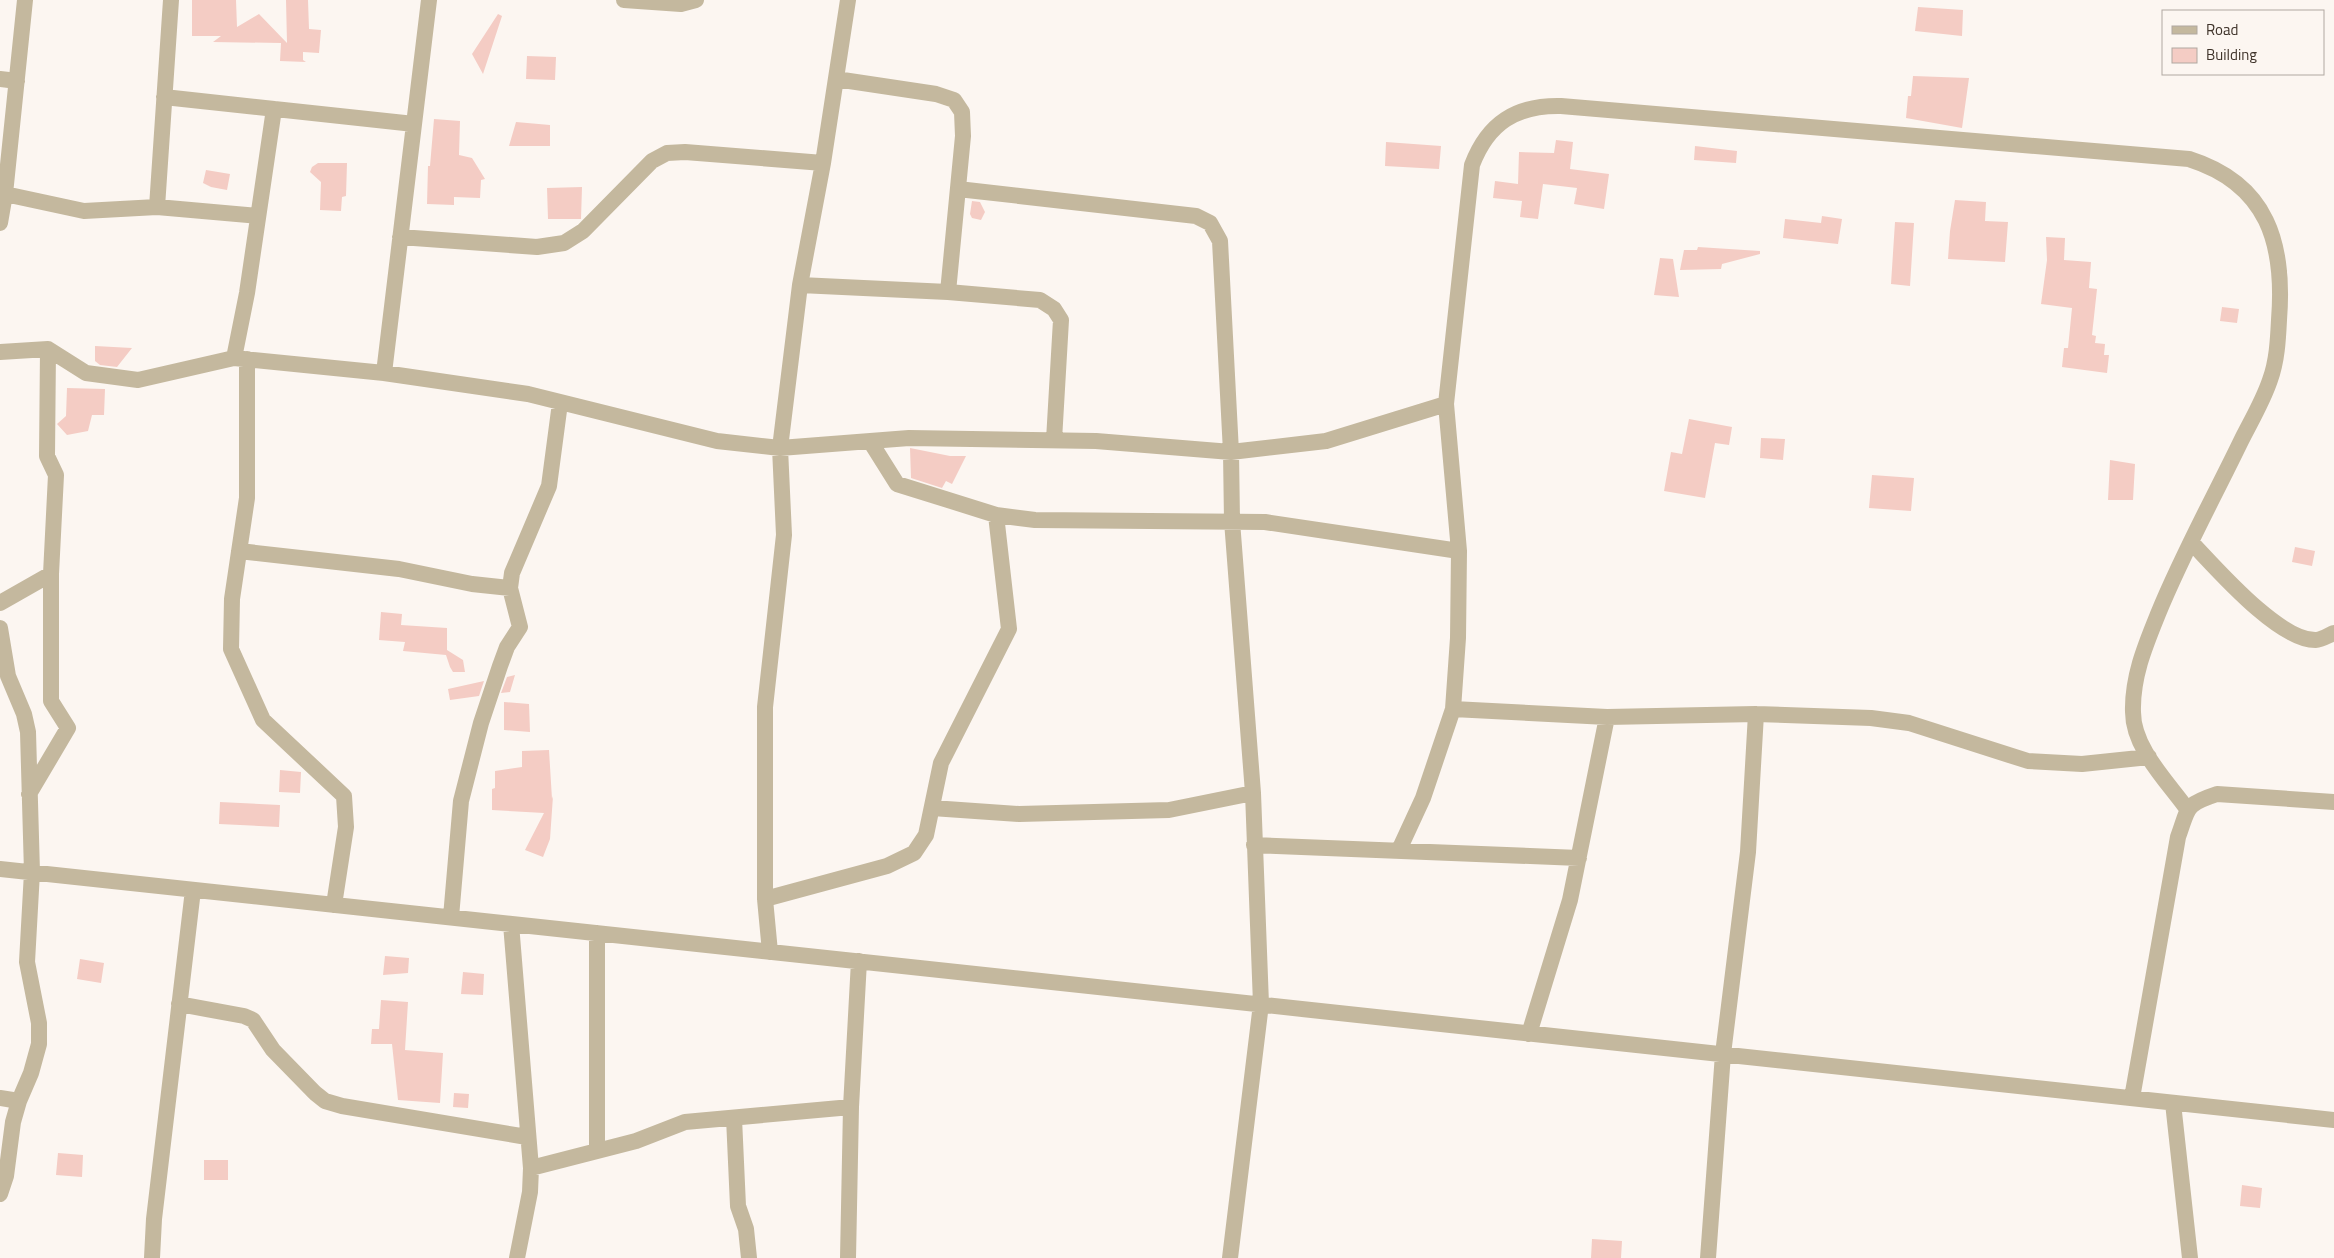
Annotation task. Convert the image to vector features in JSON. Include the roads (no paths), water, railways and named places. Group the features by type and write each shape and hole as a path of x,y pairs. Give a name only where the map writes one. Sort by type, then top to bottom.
{"street":[{"path":"0,223 5,194 25,0"},
{"path":"157,207 171,0"},
{"path":"384,373 429,0"},
{"path":"624,0 680,4 696,0"},
{"path":"770,952 764,899 764,707 784,535 780,448 800,285 823,163 848,0"},
{"path":"0,79 17,81"},
{"path":"836,80 936,94 954,100 962,112 963,136 948,292"},
{"path":"164,97 414,124"},
{"path":"1399,850 1422,798 1453,709 1458,638 1459,551 1446,404 1472,165 1487,136 1499,124 1512,115 1528,108 1545,106 2189,159 2224,173 2238,184 2262,213 2275,248 2279,272 2280,308 2271,380 2192,543 2175,572 2133,685 2132,714 2139,738 2150,758 2187,809"},
{"path":"274,109 247,293 240,359 248,484 232,599 231,649 263,720 344,796 346,827 334,905"},
{"path":"400,237 537,247 564,243 583,231 652,161 667,153 685,152 823,163"},
{"path":"958,189 1196,216 1210,223 1220,241 1231,452 1232,521 1252,793 1261,1004 1230,1258"},
{"path":"5,194 84,211 157,207 258,216"},
{"path":"800,285 948,292 1040,300 1054,308 1061,320 1054,440"},
{"path":"0,352 48,349 86,373 138,380 240,359 384,373 528,394 717,441 780,448 909,438 1096,441 1231,452 1326,441 1446,404"},
{"path":"30,794 68,728 52,701 52,574 56,475 47,456 48,349"},
{"path":"451,917 461,801 481,723 502,660 507,647 520,627 510,588 512,573 549,486 560,403"},
{"path":"870,441 897,484 996,515 1035,520 1265,522 1459,551"},
{"path":"764,899 887,866 914,853 926,835 941,763 1009,629 996,515"},
{"path":"2192,543 2246,598 2292,634 2316,640 2334,633"},
{"path":"239,551 399,569 472,584 510,588"},
{"path":"0,603 52,574"},
{"path":"0,628 8,676 24,714 28,732 32,872 27,962 39,1023 38,1044 31,1073 12,1122 6,1176 0,1194"},
{"path":"1453,709 1607,717 1756,714 1871,718 1909,723 2028,761 2082,764 2150,758"},
{"path":"1708,1258 1723,1054 1748,852 1756,714"},
{"path":"1530,1034 1570,900 1607,717"},
{"path":"932,808 1019,814 1169,810 1252,793"},
{"path":"2132,1098 2178,837 2187,809 2200,800 2217,794 2334,802"},
{"path":"1254,845 1579,858"},
{"path":"0,869 2334,1120"},
{"path":"152,1258 154,1219 193,890"},
{"path":"511,924 531,1168 530,1192 517,1258"},
{"path":"597,933 597,1151"},
{"path":"848,1258 852,1107 859,961"},
{"path":"179,1004 244,1016 253,1020 274,1050 314,1093 325,1101 342,1106 527,1137"},
{"path":"0,1098 19,1100"},
{"path":"2173,1103 2190,1258"},
{"path":"531,1168 636,1141 685,1122 852,1107"},
{"path":"734,1118 738,1206 746,1229 749,1258"}]}
